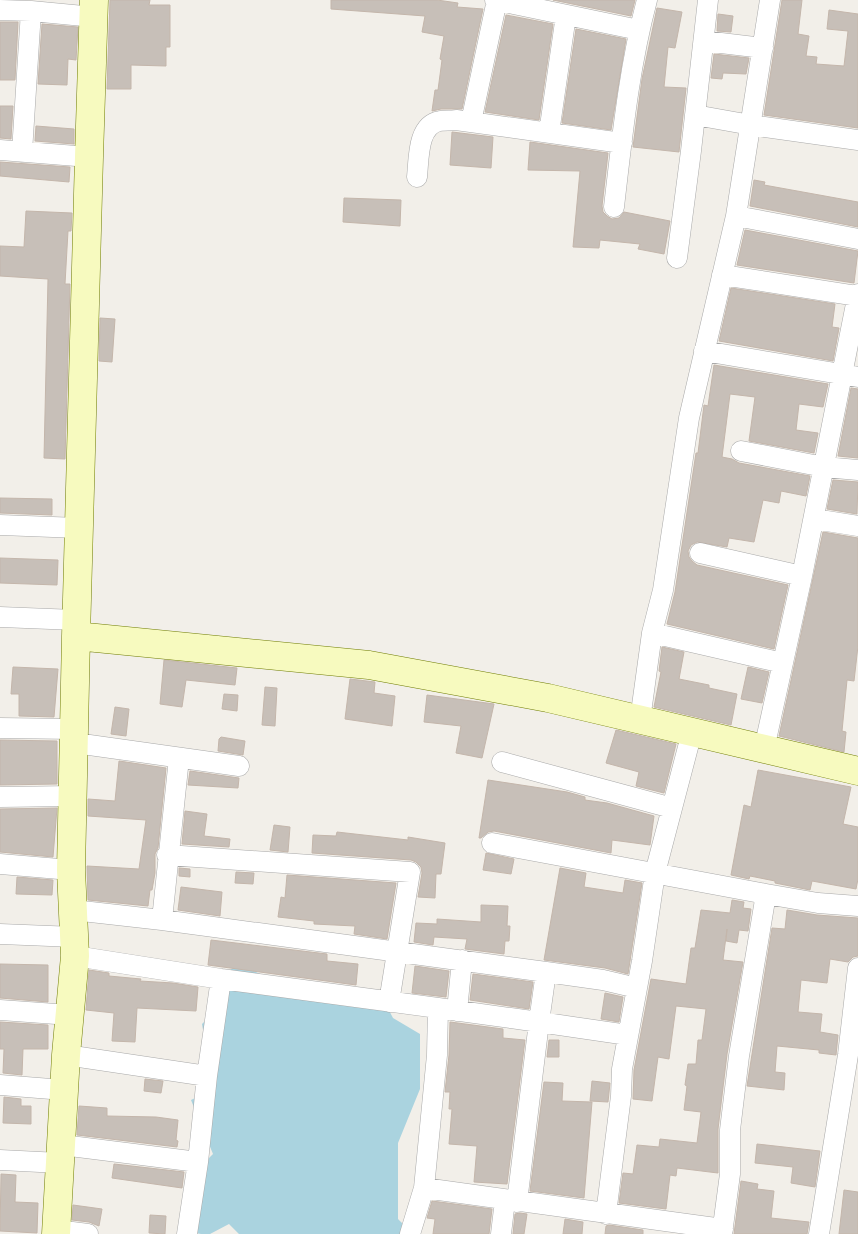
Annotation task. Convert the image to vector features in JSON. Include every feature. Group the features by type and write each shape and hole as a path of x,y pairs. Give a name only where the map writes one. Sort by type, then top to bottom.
{"street":[{"path":"472,122 496,0 639,30"},
{"path":"614,207 639,30 647,0"},
{"path":"677,258 696,115 708,0"},
{"path":"640,720 652,633 663,590 689,418 736,216 770,0"},
{"path":"0,10 94,9 71,870 75,947 66,1055 56,1232 88,1234"},
{"path":"22,152 31,11"},
{"path":"549,133 566,15"},
{"path":"704,41 763,48"},
{"path":"696,115 858,140"},
{"path":"416,177 422,138 426,129 439,121 456,120 622,143"},
{"path":"0,150 89,157"},
{"path":"736,216 858,239"},
{"path":"722,275 858,295 850,376 824,467 764,749"},
{"path":"704,350 850,376"},
{"path":"741,451 824,467 858,470"},
{"path":"814,519 858,526"},
{"path":"0,525 79,528"},
{"path":"700,553 802,576"},
{"path":"0,617 369,665 548,698 858,771"},
{"path":"652,633 783,663"},
{"path":"0,728 75,736 179,758 239,766"},
{"path":"606,1214 621,1096 622,1069 655,873 692,732"},
{"path":"162,920 167,855 179,758"},
{"path":"502,762 672,808"},
{"path":"0,797 73,796"},
{"path":"492,843 818,903 858,906"},
{"path":"167,855 410,872 389,1002"},
{"path":"0,864 71,870"},
{"path":"424,1188 723,1232 730,1174 730,1130 739,1056 766,894"},
{"path":"73,910 398,951 603,980 637,988"},
{"path":"0,934 75,947 221,979 628,1035"},
{"path":"410,1234 424,1188 437,1055 462,960"},
{"path":"819,1234 854,1024 858,968"},
{"path":"501,1234 511,1201 546,972"},
{"path":"187,1234 221,979"},
{"path":"0,1010 70,1015"},
{"path":"66,1055 207,1076"},
{"path":"0,1085 64,1090"},
{"path":"0,1160 61,1154 198,1162"}],"water":[{"path":"240,964 284,986 382,997 393,1018 420,1034 420,1089 398,1143 398,1219 409,1230 408,1234 239,1234 229,1224 210,1234 180,1230 191,1176 213,1154 191,1100 213,1089 202,1024 213,1013 213,980"}],"building":[{"path":"110,0 150,0 149,5 170,5 170,47 166,47 166,66 131,65 131,89 107,89"},
{"path":"331,0 437,0 458,3 457,7 483,9 462,109 432,111 435,90 438,90 444,36 422,32 425,16 331,9"},
{"path":"553,0 635,0 631,16"},
{"path":"782,0 802,0 798,34 809,36 806,56 817,57 816,64 844,66 848,31 827,29 829,10 858,14 858,128 764,115"},
{"path":"657,8 682,12 675,48 668,47 664,87 686,88 679,152 633,147 642,79"},
{"path":"718,14 733,16 731,32 717,31"},
{"path":"506,15 553,24 539,120 485,112"},
{"path":"0,22 18,22 15,80 0,80"},
{"path":"42,24 78,27 76,60 68,59 67,85 38,84"},
{"path":"576,29 626,39 611,130 562,123"},
{"path":"714,54 749,58 746,74 723,73 722,79 711,78"},
{"path":"0,106 13,106 11,139 0,138"},
{"path":"36,126 74,129 74,144 35,141"},
{"path":"452,132 493,137 491,168 450,165"},
{"path":"530,142 608,153 602,206 603,212 612,219 619,218 624,212 670,221 664,254 638,249 640,244 600,240 599,248 573,247 580,171 528,170"},
{"path":"0,162 70,167 69,182 0,176"},
{"path":"754,180 765,182 764,185 858,202 858,227 750,206"},
{"path":"344,198 401,200 400,226 343,222"},
{"path":"26,211 72,213 71,231 68,231 65,284 70,284 65,459 44,458 48,279 0,276 0,246 24,247"},
{"path":"745,230 858,251 854,283 737,265"},
{"path":"731,288 835,304 832,327 839,328 833,361 719,341"},
{"path":"100,318 115,319 112,362 99,361"},
{"path":"714,365 828,384 823,407 799,404 796,430 818,433 814,453 749,441 755,397 730,394 722,457 739,463 810,476 806,496 781,491 779,503 763,500 754,542 729,538 727,547 697,542 691,545 688,551 689,557 697,565 788,585 774,649 667,624 675,592 704,405 708,406"},
{"path":"851,388 858,389 858,458 838,456"},
{"path":"833,480 858,482 857,514 827,509"},
{"path":"0,498 52,499 52,515 0,513"},
{"path":"823,532 858,538 858,646 854,681 847,680 842,731 846,732 844,752 779,736"},
{"path":"0,558 58,560 57,585 0,583"},
{"path":"662,647 684,652 679,679 709,685 709,688 737,694 731,725 654,707 661,672 659,671"},
{"path":"164,660 237,668 235,685 186,680 182,707 160,704"},
{"path":"13,667 58,669 54,717 19,716 19,694 11,694"},
{"path":"748,667 769,672 762,703 741,699"},
{"path":"350,679 375,682 374,693 395,696 392,726 345,719"},
{"path":"265,687 277,688 275,726 262,725"},
{"path":"224,694 238,695 237,711 222,709"},
{"path":"427,695 494,704 482,758 456,753 461,726 424,722"},
{"path":"115,707 129,709 126,736 111,734"},
{"path":"616,730 676,744 664,793 636,786 639,772 606,763"},
{"path":"221,737 245,741 243,755 218,751 219,739"},
{"path":"0,740 57,741 57,784 0,785"},
{"path":"119,761 166,768 158,848 155,854 155,873 148,906 88,900 87,866 139,869 146,820 88,816 88,799 115,801"},
{"path":"758,770 851,787 843,824 858,827 858,879 856,889 812,881 810,890 750,876 749,879 731,875 744,805 751,807"},
{"path":"190,771 239,778 238,788 188,785"},
{"path":"488,780 567,792 585,797 585,800 607,803 654,816 650,845 612,840 611,853 494,831 488,832 479,838"},
{"path":"57,808 53,857 0,852 0,809"},
{"path":"185,811 207,814 204,836 230,839 229,847 182,844"},
{"path":"274,825 290,827 288,852 270,850"},
{"path":"337,832 408,840 408,837 445,843 441,874 436,874 435,898 418,897 422,873 421,867 411,860 312,853 313,835 336,836"},
{"path":"486,853 514,859 511,874 483,870"},
{"path":"179,868 190,869 190,877 179,876"},
{"path":"560,868 586,873 584,887 623,893 625,880 642,883 628,974 605,968 544,960"},
{"path":"236,872 254,873 253,884 235,883"},
{"path":"287,875 396,883 387,939 354,934 355,926 314,924 314,921 278,917 281,897 285,898"},
{"path":"17,877 53,880 52,895 16,894"},
{"path":"181,887 222,892 220,916 178,910"},
{"path":"732,900 744,902 743,908 751,909 748,931 739,930 737,943 726,941 727,929 723,960 743,962 727,1054 718,1129 718,1173 677,1168 676,1176 670,1175 666,1209 619,1203 623,1173 633,1174 637,1145 659,1147 660,1139 697,1143 701,1112 684,1110 687,1086 685,1085 688,1064 696,1064 698,1040 702,1040 706,1009 676,1006 669,1059 658,1057 652,1101 633,1099 634,1070 651,979 686,984 691,948 695,948 701,910 730,913"},
{"path":"481,905 508,906 507,926 510,926 509,941 505,941 504,954 465,949 467,939 434,937 433,945 414,942 416,923 437,924 437,919 481,922"},
{"path":"787,910 817,915 858,918 858,956 853,957 848,962 830,959 827,983 801,980 798,1012 822,1014 820,1032 838,1035 836,1055 819,1053 819,1050 777,1046 775,1072 785,1073 784,1090 747,1086 772,928 785,929"},
{"path":"211,940 327,954 327,961 358,964 356,985 208,965"},
{"path":"0,964 48,965 48,1002 0,998"},
{"path":"415,966 449,971 446,997 412,993"},
{"path":"89,970 109,973 109,976 141,979 140,981 198,987 196,1011 137,1008 135,1042 112,1041 114,1013 86,1010"},
{"path":"473,974 533,982 529,1009 470,1000"},
{"path":"605,993 623,997 619,1022 601,1019"},
{"path":"0,1022 48,1025 48,1049 23,1049 22,1075 3,1073 4,1049 0,1049"},
{"path":"450,1022 503,1029 503,1038 525,1040 507,1184 474,1182 477,1146 449,1144 452,1109 449,1109 450,1092 445,1092"},
{"path":"549,1040 559,1040 559,1057 547,1057"},
{"path":"145,1079 163,1081 161,1093 144,1091"},
{"path":"592,1081 610,1083 608,1102 590,1101"},
{"path":"544,1082 563,1083 562,1101 592,1102 584,1198 530,1191"},
{"path":"4,1097 21,1099 21,1106 31,1106 31,1124 3,1123"},
{"path":"79,1106 107,1108 107,1116 156,1117 178,1120 177,1147 77,1135"},
{"path":"757,1144 820,1151 815,1187 791,1183 793,1167 755,1163"},
{"path":"114,1164 184,1172 182,1188 112,1178"},
{"path":"1,1174 16,1175 15,1202 38,1203 37,1233 0,1231"},
{"path":"741,1181 758,1184 757,1189 774,1191 771,1218 809,1222 807,1234 734,1234"},
{"path":"844,1190 858,1192 858,1234 839,1234"},
{"path":"432,1201 492,1209 489,1234 433,1234 435,1219 427,1218"},
{"path":"73,1205 102,1209 99,1226 89,1222 72,1220"},
{"path":"515,1214 527,1214 524,1234 513,1234"},
{"path":"150,1215 166,1216 165,1234 149,1233"},
{"path":"565,1219 583,1222 582,1234 563,1234"},
{"path":"606,1226 643,1230 643,1234 605,1234"}]}
